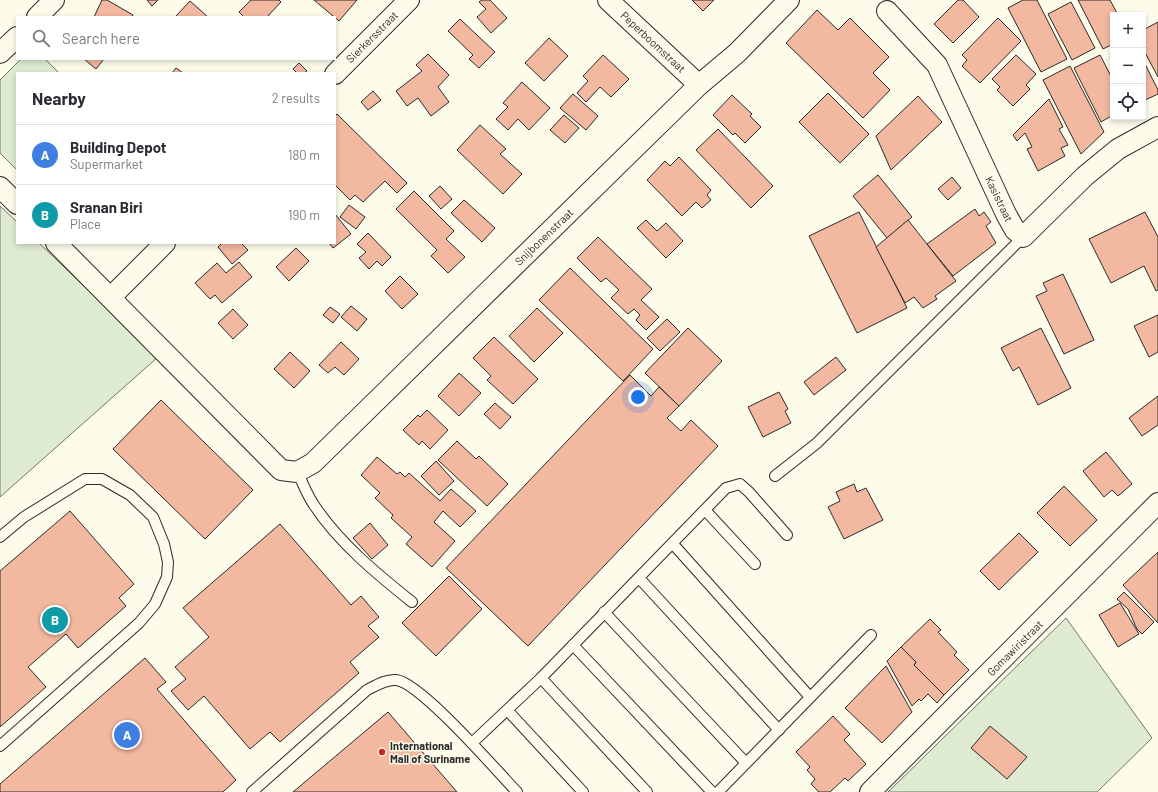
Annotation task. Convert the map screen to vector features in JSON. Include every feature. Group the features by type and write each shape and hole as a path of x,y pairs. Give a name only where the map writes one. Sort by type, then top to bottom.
{"street":[{"path":"38,16 54,0"},
{"name":"Sierkersstraat","path":"336,73 409,0"},
{"name":"Peperboomstraat","path":"608,0 699,84"},
{"name":"Snijbonenstraat","path":"297,472 313,462 699,84 738,53 789,0"},
{"name":"Kasistraat","path":"887,11 937,65 1006,214 1015,230 1023,237"},
{"path":"0,54 16,37"},
{"path":"1023,237 1085,176 1118,149 1158,127"},
{"path":"0,187 16,203"},
{"path":"57,244 281,470 297,472"},
{"path":"111,297 164,244"},
{"name":"Gomawiristraat","path":"870,792 1158,503"}],"lane":[{"path":"775,476 817,443 1023,237"},
{"path":"297,472 314,505 339,536 376,573 412,602"},
{"path":"0,538 24,517 85,479 102,479 130,495 153,517 164,544 168,562 167,577 155,604 139,623 0,746"},
{"path":"472,743 508,711 541,678 726,488 740,484 787,535"},
{"path":"705,510 755,564"},
{"path":"673,544 810,697"},
{"path":"639,578 778,730"},
{"path":"604,612 746,763"},
{"path":"718,792 871,635"},
{"path":"573,645 712,792"},
{"path":"541,678 647,792"},
{"path":"252,792 367,690 379,683 395,680 412,686 472,743 517,792"},
{"path":"508,711 583,792"}],"green space":[{"path":"20,60 46,60 58,72 16,72 16,169 0,153 0,80"},
{"path":"0,206 16,221 16,244 40,244 158,357 0,497"},
{"path":"1066,618 1152,738 1097,792 888,792"}],"building":[{"path":"102,0 107,0 133,15 132,16 94,16"},
{"path":"147,0 158,0 152,6"},
{"path":"251,0 279,0 281,2 268,16 243,16 239,12"},
{"path":"314,0 357,0 339,21 336,18 336,16 333,16"},
{"path":"482,0 490,0 507,18 491,33 477,17 486,9 479,2"},
{"path":"692,0 714,0 703,11"},
{"path":"958,0 963,0 979,17 953,43 934,24"},
{"path":"1023,0 1037,0 1067,59 1041,72 1008,8"},
{"path":"1078,0 1110,0 1116,12 1110,12 1110,46 1103,49"},
{"path":"190,1 207,16 176,16"},
{"path":"1071,2 1095,48 1072,60 1048,14"},
{"path":"817,10 838,30 850,18 889,57 873,73 890,90 863,118 786,43"},
{"path":"998,18 1021,41 980,83 962,66 967,60 962,55"},
{"path":"460,19 495,52 479,68 469,59 473,55 448,31"},
{"path":"1158,22 1158,77 1146,55 1146,28"},
{"path":"549,38 568,56 544,81 525,63"},
{"path":"428,54 449,75 438,87 449,102 431,116 418,98 407,106 396,91 422,71 416,65"},
{"path":"603,55 629,79 611,97 600,87 586,102 577,93 588,81 583,76"},
{"path":"1016,55 1036,74 1026,85 1030,89 1013,106 997,90 1000,87 992,79"},
{"path":"1100,55 1110,74 1110,117 1101,122 1074,68"},
{"path":"85,60 103,60 96,69"},
{"path":"299,63 307,71 296,72 293,69"},
{"path":"1070,66 1104,132 1081,154 1043,80"},
{"path":"1146,66 1158,90 1158,94 1146,100"},
{"path":"176,68 182,72 173,72"},
{"path":"522,82 550,108 529,130 518,119 508,130 496,119 508,107 503,103"},
{"path":"373,91 381,100 368,110 361,102"},
{"path":"828,93 869,134 840,163 799,122"},
{"path":"573,94 598,116 586,130 560,108"},
{"path":"732,95 752,114 750,116 761,127 745,143 735,133 733,135 713,115"},
{"path":"918,96 942,122 891,170 876,136"},
{"path":"1049,99 1063,127 1059,129 1068,145 1061,148 1065,156 1038,171 1027,149 1032,147 1025,133 1017,141 1013,135"},
{"path":"337,114 407,183 397,193 385,181 363,202 355,195 350,200 336,186"},
{"path":"564,115 579,128 565,143 550,130"},
{"path":"480,125 506,149 500,154 522,174 503,194 457,150"},
{"path":"718,129 773,186 751,208 696,150"},
{"path":"679,157 711,190 707,195 711,200 702,208 696,202 682,216 647,180 665,161 670,166"},
{"path":"878,175 912,217 887,238 853,196"},
{"path":"952,177 961,188 948,200 938,189"},
{"path":"440,186 452,199 441,209 429,196"},
{"path":"414,191 454,231 446,239 465,257 448,273 431,256 437,250 396,209"},
{"path":"464,200 495,228 482,242 451,213"},
{"path":"349,205 365,217 356,229 340,217"},
{"path":"975,209 979,216 984,212 991,222 986,226 996,243 953,276 927,244"},
{"path":"859,212 907,308 857,333 809,236"},
{"path":"1145,212 1158,237 1158,290 1156,291 1144,266 1111,283 1089,239"},
{"path":"336,215 351,234 333,248 330,244 336,244"},
{"path":"646,220 657,231 666,223 683,241 666,258 637,228"},
{"path":"908,220 956,281 935,296 937,299 923,308 914,297 905,303 876,247"},
{"path":"368,233 391,257 382,266 377,261 369,269 359,258 366,252 357,244"},
{"path":"598,237 652,289 641,300 659,317 646,330 636,320 640,315 634,309 628,314 611,298 619,290 606,278 601,282 577,258"},
{"path":"221,244 242,244 248,250 232,264 218,247"},
{"path":"296,248 309,261 289,281 276,267"},
{"path":"239,262 252,277 222,303 215,295 210,299 195,283 217,263 226,273"},
{"path":"570,268 653,349 623,381 539,300"},
{"path":"1063,274 1094,340 1064,354 1036,296 1047,291 1043,283"},
{"path":"400,276 418,294 402,309 385,291"},
{"path":"351,306 367,319 357,331 341,317"},
{"path":"330,307 340,314 333,323 323,315"},
{"path":"537,308 563,333 534,362 509,336"},
{"path":"233,309 248,325 233,339 218,323"},
{"path":"1158,315 1158,352 1149,357 1134,326"},
{"path":"667,319 680,332 660,351 647,338"},
{"path":"688,328 722,361 679,406 645,373"},
{"path":"1041,328 1071,388 1038,405 1019,367 1013,371 1001,348"},
{"path":"494,337 538,379 513,404 487,380 491,376 473,358"},
{"path":"341,342 359,359 344,375 335,367 328,373 319,365"},
{"path":"290,352 310,371 294,388 274,369"},
{"path":"836,357 846,370 814,395 804,382"},
{"path":"459,373 481,393 459,416 438,396"},
{"path":"630,375 651,396 659,387 679,406 667,418 681,431 691,420 718,446 528,646 446,568"},
{"path":"779,392 788,409 785,411 791,423 763,437 748,407"},
{"path":"1158,396 1158,425 1142,436 1129,418"},
{"path":"161,400 253,490 205,539 113,449"},
{"path":"495,403 511,417 500,429 484,414"},
{"path":"427,410 448,430 430,449 422,441 419,445 403,430 418,415 420,417"},
{"path":"457,441 476,459 479,456 508,484 487,506 438,460"},
{"path":"1106,452 1132,484 1118,496 1112,490 1104,497 1083,471"},
{"path":"377,457 397,474 400,472 405,477 409,473 440,501 451,489 476,511 460,527 443,511 434,522 455,541 432,567 406,544 412,537 391,518 393,515 375,498 380,493 361,475"},
{"path":"436,461 454,481 439,495 421,476"},
{"path":"854,484 857,492 866,488 883,520 844,539 828,507 840,501 836,492"},
{"path":"1064,486 1097,520 1070,546 1037,513"},
{"path":"70,511 134,584 119,598 126,606 78,648 66,634 28,667 46,687 0,727 0,571"},
{"path":"370,523 388,545 372,559 353,538"},
{"path":"280,524 351,605 361,596 379,617 368,626 379,637 350,662 359,673 280,742 270,732 250,749 204,696 188,710 171,691 186,679 175,667 209,637 183,608"},
{"path":"1019,533 1038,552 999,590 980,571"},
{"path":"1158,552 1158,623 1123,585"},
{"path":"449,576 482,609 436,656 402,623"},
{"path":"1124,592 1154,622 1142,634 1137,629 1128,609 1117,599"},
{"path":"1120,603 1139,634 1118,647 1099,615"},
{"path":"930,619 941,630 938,632 957,652 954,655 969,670 944,695 914,665 916,662 901,647"},
{"path":"901,647 916,662 914,665 944,695 937,703 928,694 921,701 919,699 912,706 887,661"},
{"path":"145,658 166,682 157,689 236,780 223,792 0,792 0,784"},
{"path":"886,666 912,712 882,743 845,708"},
{"name":"International Mall of Suriname","path":"388,712 457,792 293,792"},
{"path":"833,716 850,734 844,740 866,764 848,781 845,778 830,792 819,792 811,784 815,779 807,770 810,767 796,752"},
{"path":"990,726 1027,757 1007,779 971,748"}],"place":[{"name":"Sranan Biri","path":"55,620"},
{"name":"Building Depot","path":"127,735"},
{"name":"International Mall of Suriname","path":"382,752"}]}
